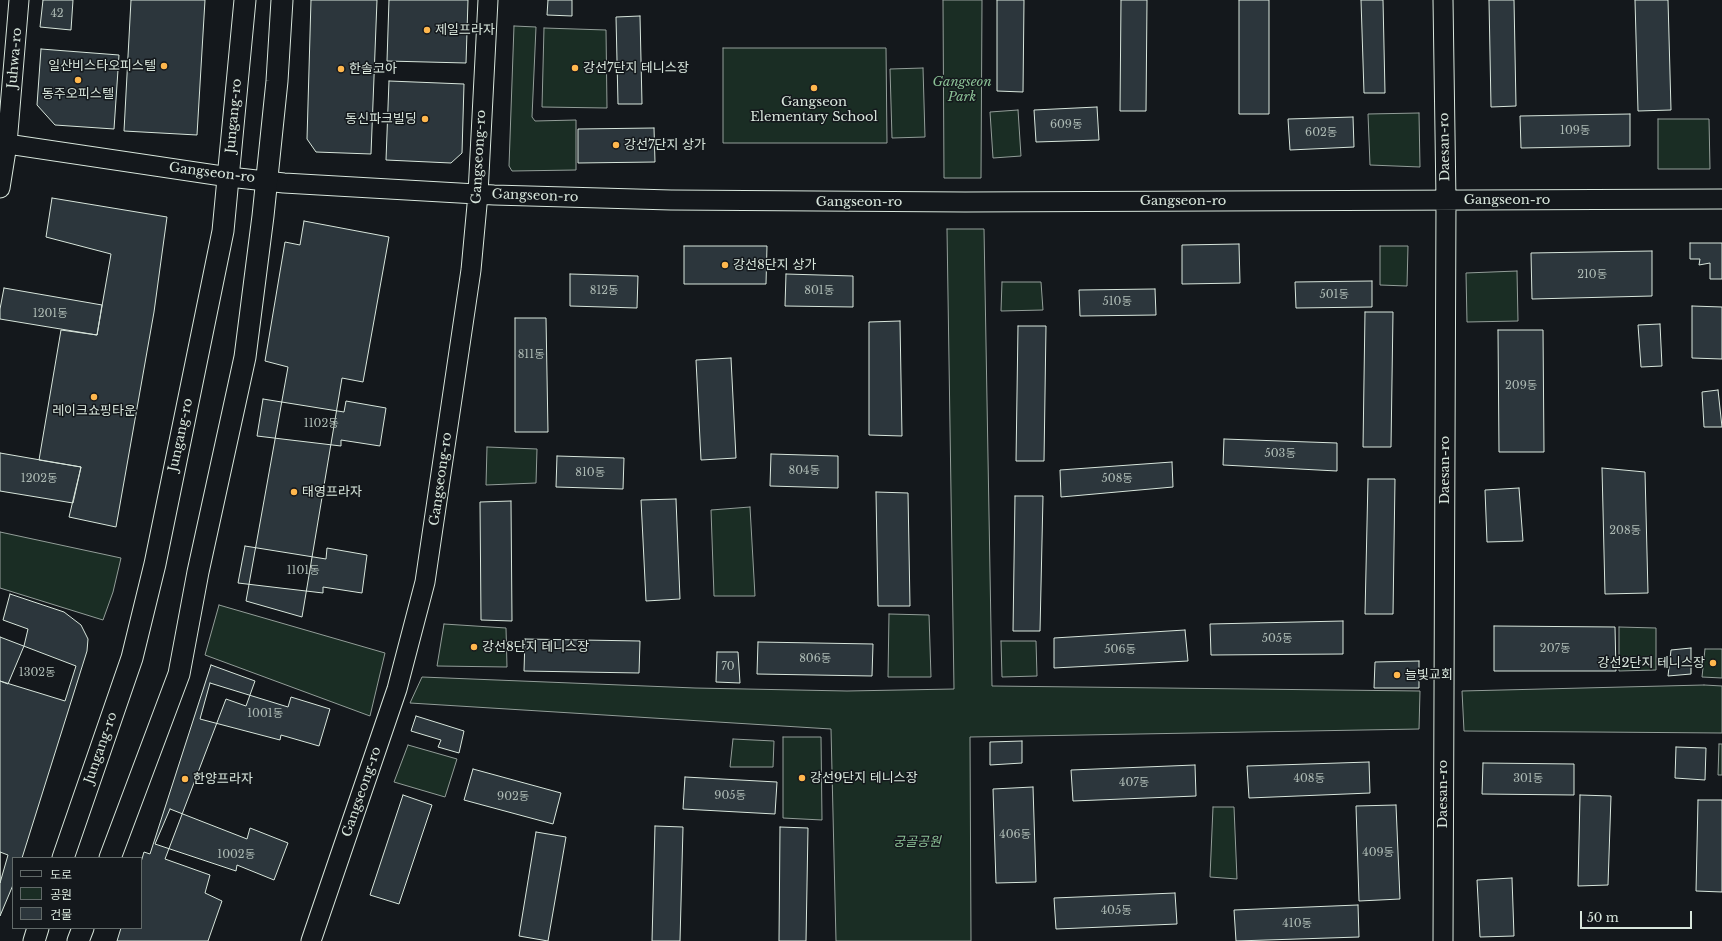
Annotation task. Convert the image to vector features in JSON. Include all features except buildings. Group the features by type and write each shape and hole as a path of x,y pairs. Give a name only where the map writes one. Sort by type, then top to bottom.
{"main road":[{"name":"Juhwa-ro","path":"0,188 19,0"},
{"name":"Jungang-ro","path":"63,857 132,658 155,564 224,231 245,0"},
{"path":"110,857 179,674 200,565 245,357 263,216 277,81 282,0"},
{"name":"Gangseong-ro","path":"311,941 397,689 425,582 472,270 478,194 488,0"},
{"name":"Daesan-ro","path":"1443,0 1446,200 1443,941"},
{"name":"Gangseon-ro","path":"4,144 229,177 284,183 478,194 671,200 965,202 1722,199"},
{"path":"34,941 38,929"},
{"path":"78,941 83,929"}],"green space":[{"name":"Gangseon Park","path":"943,0 982,0 981,178 944,178"},
{"path":"514,26 536,27 532,117 535,121 576,120 576,170 512,171 509,166"},
{"name":"강선7단지 테니스장","path":"544,28 606,30 607,108 542,107"},
{"path":"723,48 886,48 887,143 723,143"},
{"path":"923,68 925,137 892,138 890,69"},
{"path":"1018,110 1021,156 993,158 990,112"},
{"path":"1419,113 1420,167 1370,165 1368,114"},
{"path":"1658,119 1709,119 1710,169 1658,169"},
{"name":"궁골공원","path":"947,229 984,229 992,686 1420,691 1419,729 970,737 971,941 836,941 831,729 410,703 422,677 695,688 847,691 954,689"},
{"path":"1380,246 1408,246 1407,286 1380,285"},
{"path":"1517,271 1518,321 1467,322 1466,273"},
{"path":"1002,282 1041,282 1043,310 1001,311"},
{"path":"487,447 537,449 536,483 486,485"},
{"path":"750,507 755,596 714,596 711,510"},
{"path":"0,532 121,558 113,592 103,620 0,588"},
{"path":"219,605 385,653 370,716 205,655"},
{"path":"889,614 929,615 931,677 888,677"},
{"name":"강선8단지 테니스장","path":"444,624 506,628 507,667 437,666"},
{"path":"1619,627 1656,628 1656,670 1619,671"},
{"path":"1001,641 1036,641 1037,676 1002,677"},
{"name":"강선2단지 테니스장","path":"1705,649 1722,649 1722,678 1702,677"},
{"path":"1704,685 1722,686 1722,733 1464,731 1462,691"},
{"name":"강선9단지 테니스장","path":"783,737 821,737 822,820 783,818"},
{"path":"733,739 774,741 773,767 730,767"},
{"path":"1719,744 1722,744 1722,775 1718,775"},
{"path":"408,745 457,759 445,797 394,782"},
{"path":"1213,807 1234,807 1237,879 1210,877"}],"place":[{"name":"제일프라자","path":"427,30"},
{"name":"일산비스타오피스텔","path":"164,66"},
{"name":"강선7단지 테니스장","path":"575,68"},
{"name":"한솔코아","path":"341,69"},
{"name":"동주오피스텔","path":"78,80"},
{"name":"Gangseon Elementary School","path":"814,88"},
{"name":"동신파크빌딩","path":"425,119"},
{"name":"강선7단지 상가","path":"616,145"},
{"name":"강선8단지 상가","path":"725,265"},
{"name":"레이크쇼핑타운","path":"94,397"},
{"name":"태영프라자","path":"294,492"},
{"name":"강선8단지 테니스장","path":"474,647"},
{"name":"강선2단지 테니스장","path":"1713,663"},
{"name":"늘빛교회","path":"1397,675"},
{"name":"강선9단지 테니스장","path":"802,778"},
{"name":"한양프라자","path":"185,779"}]}
